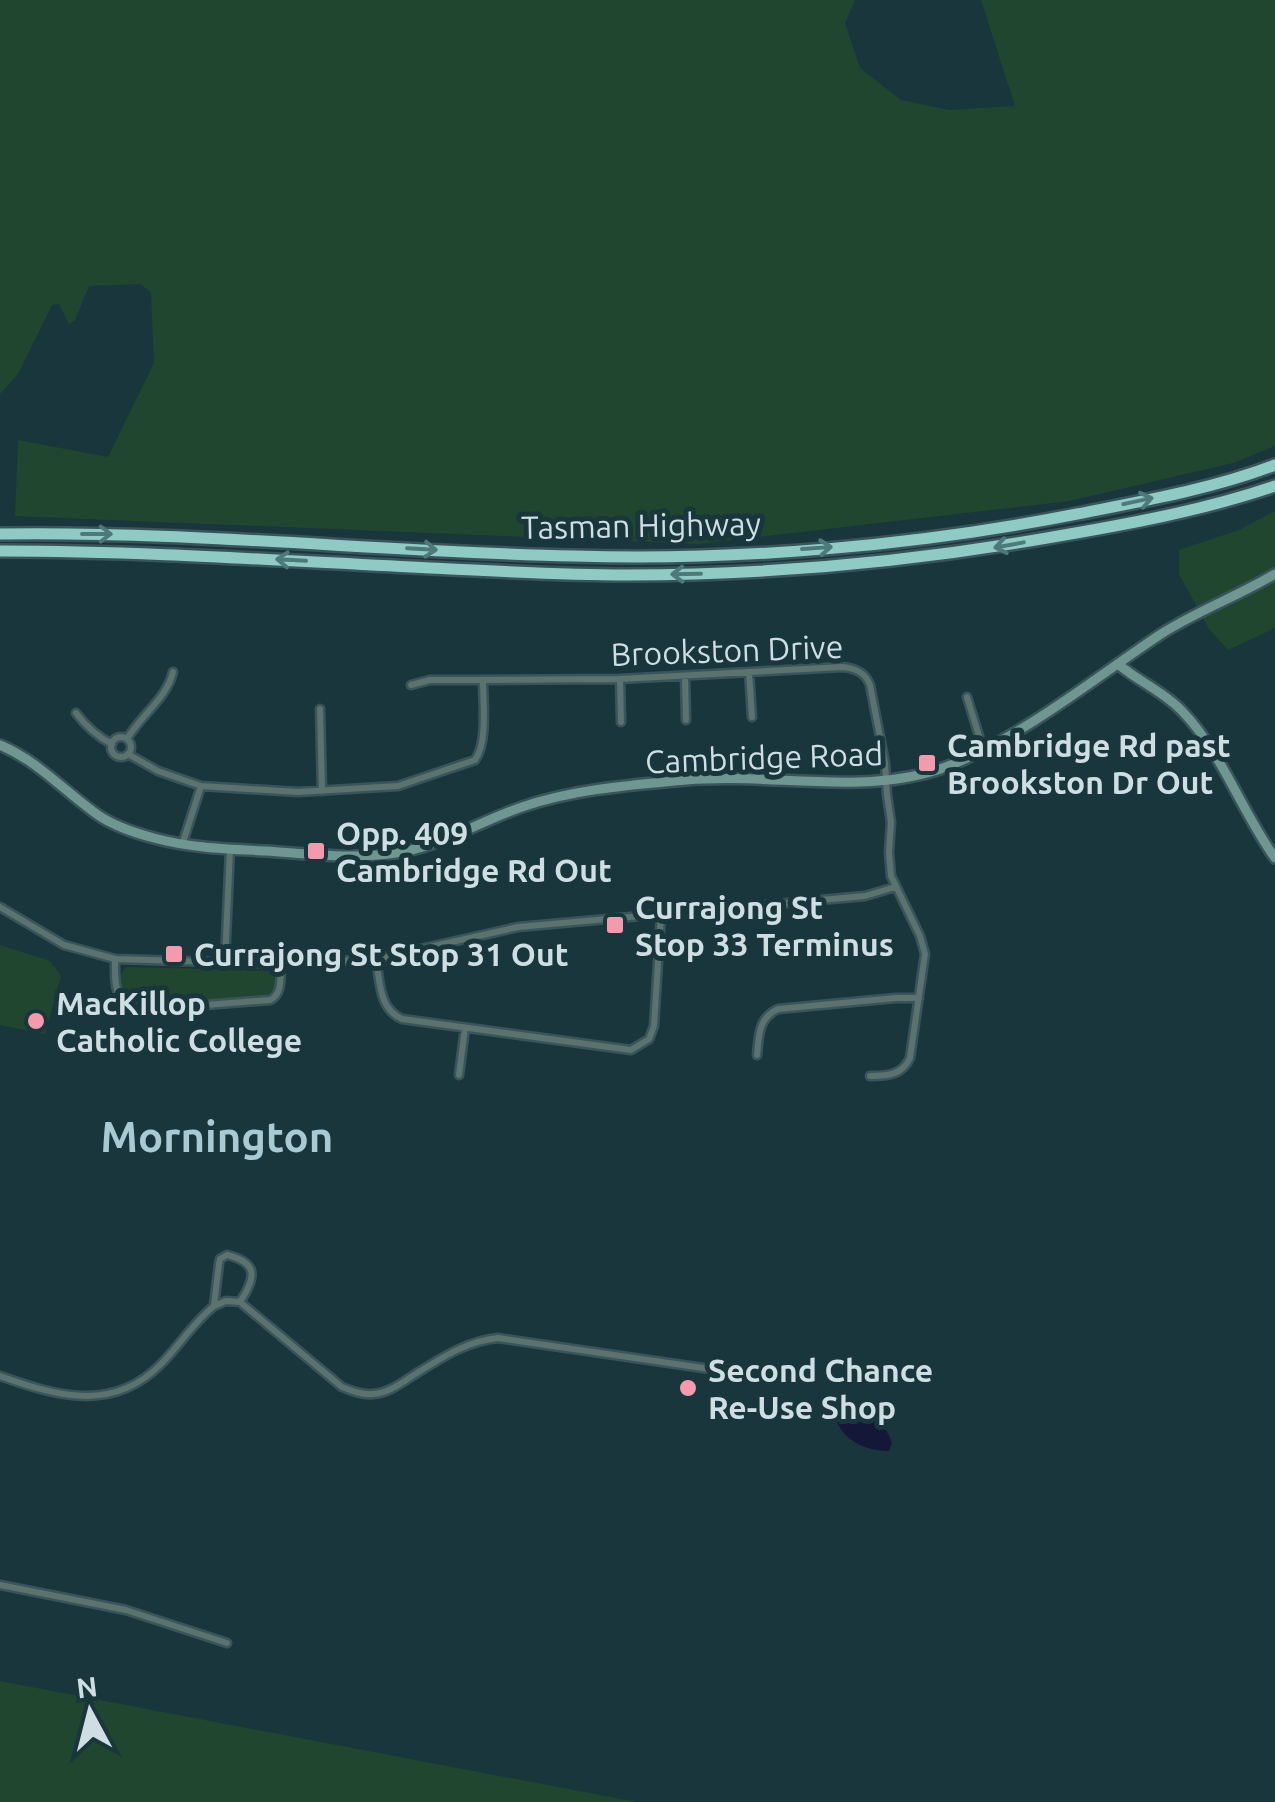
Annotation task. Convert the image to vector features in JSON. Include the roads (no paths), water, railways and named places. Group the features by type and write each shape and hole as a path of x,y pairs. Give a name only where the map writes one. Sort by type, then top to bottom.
{"highway":[{"name":"Tasman Highway","path":"0,534 135,534 572,556 694,556 888,542 1019,525 1192,489 1275,465"},
{"name":"Tasman Highway","path":"0,551 177,554 552,574 724,574 997,547 1178,512 1275,486"}],"main road":[{"name":"Cambridge Road","path":"0,745 38,765 101,817 151,838 230,849 360,856 400,852 457,836 523,807 576,794 688,780 886,779 954,764 1015,732 1165,632 1275,574"},
{"path":"1118,664 1166,695 1184,712 1275,858"}],"street":[{"name":"Brookston Drive","path":"411,686 430,680 620,679 842,666 859,670 870,685 886,779"},
{"path":"127,739 170,686 173,672"},
{"path":"749,672 752,717"},
{"path":"685,676 686,720"},
{"path":"620,679 621,722"},
{"path":"127,739 118,738 112,744 116,755 128,754 158,771 201,786 322,791 398,786 480,756 483,680"},
{"path":"967,697 983,749"},
{"path":"320,709 322,791"},
{"path":"76,713 112,744"},
{"path":"127,739 131,746 128,754"},
{"path":"870,1076 898,1073 908,1064 924,970 923,945 895,887 889,863 891,822 886,779"},
{"path":"182,844 201,786"},
{"path":"225,961 230,849"},
{"path":"0,907 64,945 115,959 281,964 376,959 518,927 865,896 895,887"},
{"path":"376,959 384,1001 392,1014 402,1019 625,1050 644,1044 654,1026 661,916"},
{"path":"115,959 119,997 143,1010 270,1000 280,990 281,964"},
{"path":"758,1055 761,1025 778,1008 920,998"},
{"path":"458,1074 465,1028"},
{"path":"214,1306 218,1264 227,1255 235,1256 252,1273 252,1283 240,1302"},
{"path":"0,1376 65,1396 108,1394 151,1372 214,1306 226,1301 240,1302 342,1386 363,1394 390,1390 458,1348 498,1338 710,1369"},
{"path":"0,1585 111,1606 227,1642"}],"place":[{"name":"Cambridge Rd past Brookston Dr Out","path":"927,763"},
{"name":"Opp. 409 Cambridge Rd Out","path":"316,851"},
{"name":"Currajong St Stop 33 Terminus","path":"615,925"},
{"name":"Currajong St Stop 31 Out","path":"174,954"},
{"name":"MacKillop Catholic College","path":"36,1021"},
{"name":"Second Chance Re-Use Shop","path":"688,1388"}],"district":[{"name":"Mornington","path":"217,1136"}]}
